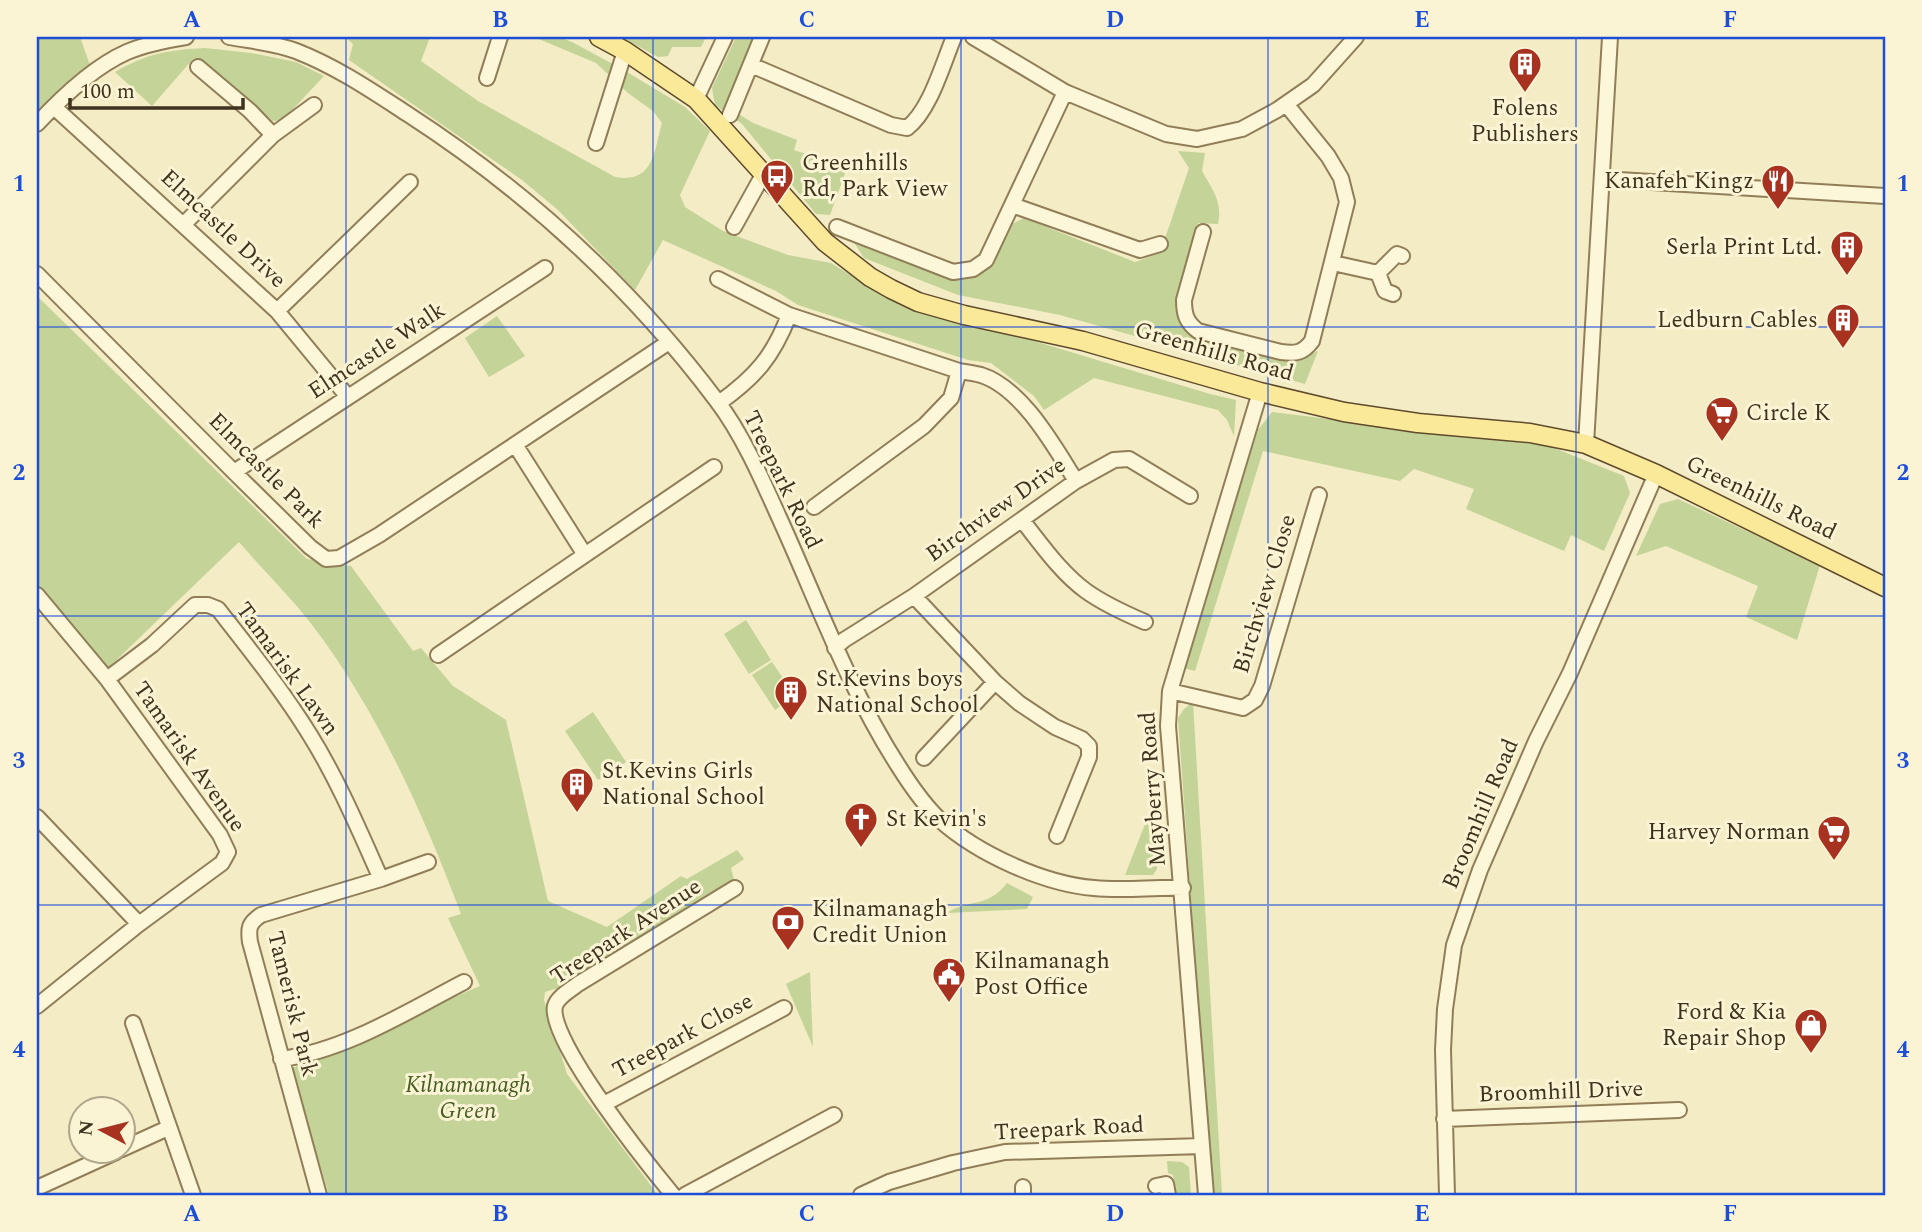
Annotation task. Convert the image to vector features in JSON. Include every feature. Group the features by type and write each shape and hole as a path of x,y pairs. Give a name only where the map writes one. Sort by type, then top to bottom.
{"main road":[{"name":"Greenhills Road","path":"599,37 625,51 696,99 825,242 845,260 870,277 918,302 1083,341 1260,392 1344,412 1418,423 1530,433 1586,444 1656,474 1885,587"}],"street":[{"path":"37,124 95,71 127,52 161,41 186,37"},
{"name":"Treepark Road","path":"229,37 291,50 335,68 452,143 541,211 669,342 719,403 741,438 778,515 835,648 882,743 915,794 943,822 1011,865 1048,880 1094,888 1183,888"},
{"path":"487,78 500,37"},
{"path":"696,99 725,37"},
{"path":"730,115 762,37"},
{"path":"751,65 891,125 906,128 915,122 928,99 954,37"},
{"path":"973,37 1065,92 1166,134 1197,139 1242,129 1286,104 1313,85 1356,37"},
{"path":"1586,444 1610,37"},
{"path":"596,143 625,51"},
{"path":"198,67 250,111 273,135"},
{"path":"836,227 953,272 974,269 986,260 1065,92"},
{"path":"1203,232 1184,300 1188,323 1198,331 1281,352 1295,354 1306,350 1312,341 1347,202 1341,178 1323,150 1286,104"},
{"path":"184,224 273,135 314,106"},
{"name":"Elmcastle Drive","path":"54,107 277,311 348,397"},
{"path":"734,227 764,173"},
{"path":"1602,178 1885,196"},
{"path":"277,311 410,182"},
{"path":"1012,205 1140,250 1160,244"},
{"path":"1378,273 1397,254 1402,256"},
{"path":"1332,262 1378,273"},
{"name":"Elmcastle Walk","path":"234,472 545,268"},
{"path":"1378,273 1385,291 1393,294"},
{"name":"Elmcastle Park","path":"37,274 310,547 326,559 339,558 379,535 669,342"},
{"path":"718,279 789,315 959,371 982,375 998,383 1024,405 1076,481"},
{"path":"719,403 747,383 765,361 779,341 789,315"},
{"path":"814,507 924,426 951,398 959,371"},
{"name":"Mayberry Road","path":"1206,1195 1168,726 1170,691 1260,392"},
{"path":"516,446 585,555"},
{"name":"Birchview Drive","path":"835,648 914,596 1076,481 1114,460 1129,458 1190,496"},
{"path":"438,655 714,467"},
{"name":"Broomhill Road","path":"1447,1195 1444,1119 1446,1009 1454,945 1480,870 1536,741 1570,673 1656,474"},
{"name":"Birchview Close","path":"1170,691 1243,708 1255,701 1319,495"},
{"path":"1022,520 1047,552 1083,589 1109,606 1145,622"},
{"name":"Tamarisk Avenue","path":"37,595 107,680 220,835 228,852 222,863 139,923 37,1006"},
{"path":"914,596 995,682 1020,703 1055,726 1082,739 1089,746 1089,757 1057,836"},
{"name":"Tamarisk Lawn","path":"107,680 152,645 195,605 208,605 218,609 272,679 310,735 347,804 381,879"},
{"path":"924,758 995,682"},
{"path":"38,823 139,923"},
{"name":"Tamerisk Park","path":"319,1195 248,929 253,920 261,915 428,862"},
{"name":"Treepark Avenue","path":"673,1195 580,1069 557,1023 555,1008 559,999 578,984 735,888"},
{"path":"281,1059 353,1038 464,982"},
{"name":"Treepark Close","path":"604,1104 783,1008"},
{"path":"133,1023 193,1195"},
{"name":"Broomhill Drive","path":"1444,1119 1679,1110"},
{"path":"685,1195 834,1115"},
{"path":"136,1143 168,1128"},
{"name":"Treepark Road","path":"861,1195 890,1189 953,1163 1021,1150 1202,1146"},
{"path":"37,1188 85,1166"},
{"path":"1156,1186 1166,1184 1168,1195"}],"green space":[{"path":"37,37 80,37 91,68 37,116"},
{"path":"345,37 430,37 421,61 478,101 615,177 628,178 638,175 650,163 662,123 653,111 628,93 596,63 534,37 559,37 572,42 685,107 710,131 680,195 685,207 723,231 788,255 831,263 885,296 1236,400 1234,436 1227,420 1218,410 1094,378 1044,410 1034,396 991,363 968,360 798,305 776,291 663,240 635,290 558,210 522,180 349,60 353,44"},
{"path":"621,37 706,37 701,47 672,47 668,56 658,57"},
{"path":"736,37 753,37 726,106 753,123 797,140 794,150 847,168 830,215 816,214 742,124 715,105 712,88"},
{"path":"205,48 296,62 324,76 283,120 273,121 201,60 193,59 152,106 115,72 158,54"},
{"path":"1178,151 1205,153 1202,171 1216,196 1219,209 1218,224 1198,223 1181,292 1183,325 1302,358 1318,351 1305,384 1060,315 958,295 864,258 853,241 956,279 972,277 989,266 1010,225 1024,218 1135,262 1160,253 1189,168"},
{"name":"Kilnamanagh Green","path":"37,296 307,559 351,566 413,651 421,648 453,686 506,720 548,901 607,927 681,876 687,879 737,850 744,859 731,868 734,880 561,987 545,992 544,1000 567,1074 658,1195 329,1195 291,1069 480,986 448,918 461,914 415,801 358,693 313,626 239,542 106,670 37,586"},
{"path":"497,316 525,356 489,377 465,338"},
{"path":"1272,412 1549,446 1624,476 1630,493 1604,551 1571,535 1564,551 1466,509 1474,489 1414,469 1400,481 1263,451 1195,671 1184,668 1258,430"},
{"path":"1678,499 1820,565 1797,640 1746,617 1758,586 1666,546 1636,556 1660,504"},
{"path":"746,620 771,660 749,674 724,634"},
{"path":"772,662 795,696 775,710 752,675"},
{"path":"1193,702 1222,1195 1212,1195 1178,718"},
{"path":"593,712 626,762 598,780 565,731"},
{"path":"1158,791 1157,869 1153,875 1125,875"},
{"path":"1007,883 1033,897 1027,909 947,913 992,897"},
{"path":"810,972 813,1047 786,984"},
{"path":"1167,1161 1182,1162 1189,1167 1191,1195 1176,1195 1173,1175 1168,1173"}],"place":[{"name":"Folens Publishers","path":"1525,94"},
{"name":"Greenhills Rd, Park View","path":"777,206"},
{"name":"Kanafeh Kingz","path":"1778,211"},
{"name":"Serla Print Ltd.","path":"1847,277"},
{"name":"Ledburn Cables","path":"1843,350"},
{"name":"Circle K","path":"1722,443"},
{"name":"St.Kevins boys National School","path":"791,722"},
{"name":"St.Kevins Girls National School","path":"577,814"},
{"name":"St Kevin's","path":"861,849"},
{"name":"Harvey Norman","path":"1834,862"},
{"name":"Kilnamanagh Credit Union","path":"788,952"},
{"name":"Kilnamanagh Post Office","path":"949,1004"},
{"name":"Ford & Kia Repair Shop","path":"1811,1055"}]}
